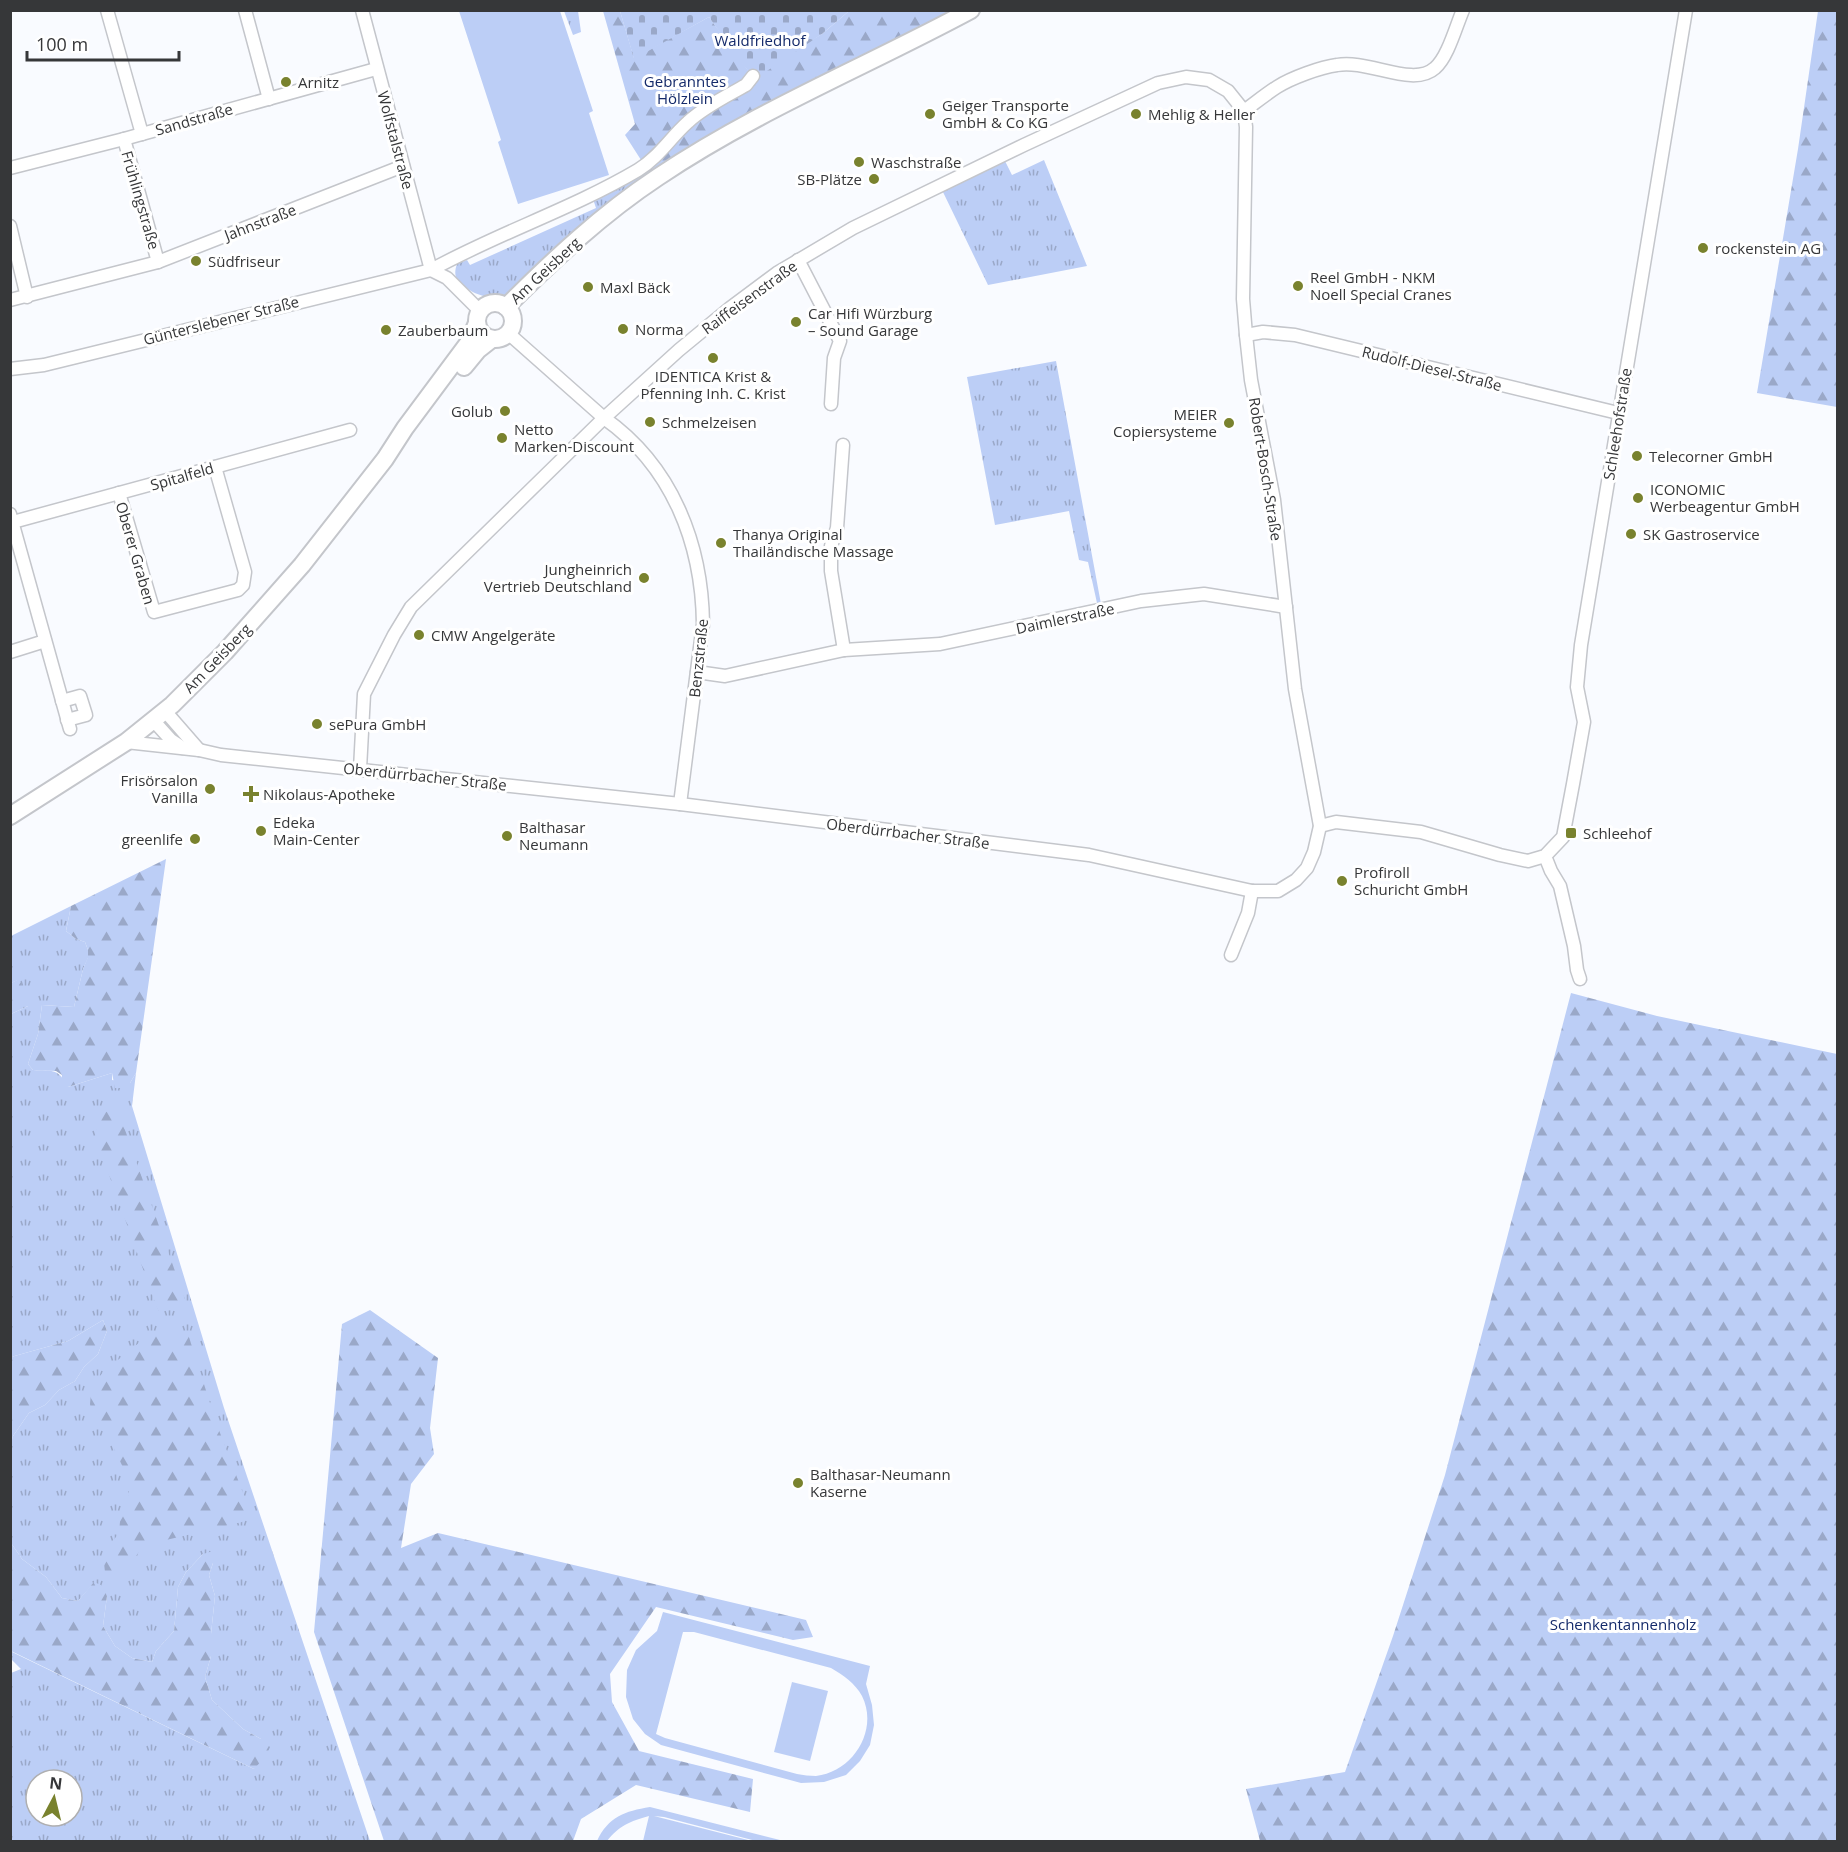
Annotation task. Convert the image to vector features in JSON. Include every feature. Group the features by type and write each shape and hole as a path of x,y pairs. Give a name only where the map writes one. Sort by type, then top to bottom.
{"street":[{"name":"Frühlingstraße","path":"107,10 142,134"},
{"path":"244,10 269,99"},
{"name":"Wolfstalstraße","path":"362,10 431,270"},
{"name":"Am Geisberg","path":"506,307 583,234 658,176 783,104 971,10"},
{"path":"1244,111 1279,85 1337,65 1358,63 1409,76 1424,74 1435,68 1442,59 1463,10"},
{"name":"Schleehofstraße","path":"1545,856 1563,837 1584,722 1577,687 1581,645 1686,10"},
{"name":"Sandstraße","path":"10,168 376,69"},
{"name":"Günterslebener Straße","path":"10,369 44,365 399,276 431,270 639,169 659,154 688,121 746,85 753,76"},
{"name":"Raiffeisenstraße","path":"360,769 364,694 411,607 604,418 730,308 798,260 863,224 1024,145 1158,83 1186,77 1209,80 1228,91 1244,111"},
{"name":"Robert-Bosch-Straße","path":"1244,111 1246,127 1245,335 1251,380 1274,500 1295,688 1320,826"},
{"name":"Frühlingstraße","path":"124,139 158,262"},
{"name":"Jahnstraße","path":"10,300 158,262 403,166"},
{"path":"10,226 27,297"},
{"path":"798,260 840,340 834,358 831,404"},
{"path":"431,270 447,278 479,317 483,335 492,339 504,337 512,326 513,318 506,307 501,304 492,303 479,317"},
{"name":"Am Geisberg","path":"386,459 405,428 469,342 479,317"},
{"name":"Rudolf-Diesel-Straße","path":"1245,335 1263,332 1295,335 1618,413"},
{"name":"Benzstraße","path":"508,333 619,429 648,460 667,486 692,541 703,602 704,624 680,804"},
{"name":"Am Geisberg","path":"10,816 126,742 159,716 225,652 302,565 386,459 478,350 492,339"},
{"name":"Spitalfeld","path":"12,518 119,493 350,429"},
{"path":"843,445 837,528 831,546 831,571 844,650"},
{"name":"Oberer Graben","path":"119,493 154,612 238,590 243,585 246,572 215,466"},
{"path":"12,518 45,641 62,701 69,725 86,715 80,696 62,701"},
{"name":"Daimlerstraße","path":"697,672 725,676 844,650 940,644 1142,602 1204,594 1286,607"},
{"path":"10,652 45,641"},
{"path":"159,716 171,740 184,748"},
{"path":"159,716 199,750"},
{"name":"Oberdürrbacher Straße","path":"126,742 199,750 221,755 680,804 1089,855 1252,891 1278,891 1296,880 1307,868 1314,852 1320,826"},
{"path":"1320,826 1336,822 1421,832 1528,861 1545,856 1560,886 1580,979"},
{"path":"1231,955 1248,913 1252,891"}],"green space":[{"path":"459,11 560,11 593,111 589,113 609,175 518,204 498,142 501,140"},
{"path":"564,11 578,11 581,32 573,35"},
{"name":"Gebranntes Hölzlein","path":"603,11 620,11 634,58 709,17 752,76 822,34 849,11 957,11 650,174 625,135 635,124"},
{"name":"Waldfriedhof","path":"620,11 849,11 822,34 755,79 709,17 634,59"},
{"path":"1818,11 1837,11 1837,407 1757,393 1798,149"},
{"path":"1044,160 1087,266 988,285 942,190 1005,161 1012,175"},
{"path":"647,169 650,174 572,234 507,295 494,297 479,295 457,280 455,271 457,264 467,260 470,265 596,208 593,199 624,186"},
{"path":"1056,361 1101,604 1097,603 1088,562 1079,560 1069,511 995,525 967,377"},
{"path":"166,859 136,1073 124,1088 115,1088 112,1073 68,1087 61,1086 62,1075 56,1071 33,1070 28,1064 38,1034 42,1005 74,1007 88,957 85,942 76,939 66,931 71,906"},
{"path":"71,906 66,931 76,939 85,942 88,958 74,1007 42,1005 38,1034 28,1064 33,1070 58,1074 68,1087 112,1073 112,1080 130,1083 136,1073 132,1106 224,1408 370,1841 11,1841 11,1673 21,1669 11,1659 10,1651 254,1769 261,1739 243,1729 212,1700 205,1677 211,1656 215,1596 209,1575 213,1563 203,1554 186,1572 178,1587 174,1631 156,1651 152,1662 132,1658 115,1646 103,1626 107,1596 94,1583 78,1601 62,1598 46,1577 22,1559 11,1543 10,1446 13,1436 29,1413 45,1405 59,1390 75,1381 84,1367 98,1354 107,1331 103,1320 68,1341 11,1357 11,1014 28,1006 18,980 11,983 11,936"},
{"path":"19,979 28,997 28,1006 11,1014 11,983"},
{"name":"Schenkentannenholz","path":"1571,993 1657,1016 1837,1054 1837,1841 1260,1841 1246,1789 1345,1772 1393,1636 1445,1475"},
{"path":"119,1110 123,1114 124,1127 187,1305 177,1310 159,1311 156,1305 95,1136 97,1125 104,1112"},
{"path":"370,1310 438,1358 430,1428 434,1454 411,1484 401,1548 438,1533 806,1620 813,1637 793,1640 656,1607 610,1674 612,1702 639,1751 753,1779 750,1812 636,1785 581,1819 573,1841 384,1841 314,1632 342,1324"},
{"path":"103,1320 107,1331 98,1354 84,1367 75,1381 59,1390 45,1405 29,1413 13,1436 11,1446 11,1357 68,1341"},
{"path":"165,1331 188,1334 217,1425 251,1514 242,1522 145,1545 120,1575 110,1576 105,1572 104,1563 109,1546 119,1533 121,1510 129,1494 129,1480 110,1440 92,1416 91,1393 103,1372 140,1342"},
{"path":"11,1543 22,1559 46,1577 62,1598 78,1601 94,1582 101,1585 107,1596 103,1626 115,1646 132,1658 152,1662 156,1651 174,1631 178,1587 186,1572 203,1554 213,1551 213,1563 209,1575 215,1596 211,1656 205,1677 212,1700 243,1729 270,1747 266,1756 254,1769 11,1651"},
{"path":"663,1612 870,1666 866,1684 872,1705 874,1725 870,1745 860,1761 846,1775 824,1782 801,1783 661,1745 645,1734 633,1719 626,1697 627,1670 636,1650 657,1631","holes":["683,1632 694,1632 831,1668 848,1680 862,1696 867,1722 865,1735 851,1758 841,1767 829,1773 816,1776 797,1774 656,1734"]},
{"path":"792,1682 828,1691 810,1761 774,1752"},
{"path":"650,1807 784,1841 756,1841 654,1816 752,1841 643,1841 649,1816 625,1825 607,1841 597,1841 606,1826 618,1816"}],"place":[{"name":"Arnitz","path":"286,82"},
{"name":"Geiger Transporte GmbH & Co KG","path":"930,114"},
{"name":"Mehlig & Heller","path":"1136,114"},
{"name":"Waschstraße","path":"859,162"},
{"name":"SB-Plätze","path":"874,179"},
{"name":"rockenstein AG","path":"1703,248"},
{"name":"Südfriseur","path":"196,261"},
{"name":"Reel GmbH - NKM Noell Special Cranes","path":"1298,286"},
{"name":"Maxl Bäck","path":"588,287"},
{"name":"Car Hifi Würzburg – Sound Garage","path":"796,322"},
{"name":"Norma","path":"623,329"},
{"name":"Zauberbaum","path":"386,330"},
{"name":"IDENTICA Krist & Pfenning Inh. C. Krist","path":"713,358"},
{"name":"Golub","path":"505,411"},
{"name":"Schmelzeisen","path":"650,422"},
{"name":"MEIER Copiersysteme","path":"1229,423"},
{"name":"Netto Marken-Discount","path":"502,438"},
{"name":"Telecorner GmbH","path":"1637,456"},
{"name":"ICONOMIC Werbeagentur GmbH","path":"1638,498"},
{"name":"SK Gastroservice","path":"1631,534"},
{"name":"Thanya Original Thailändische Massage","path":"721,543"},
{"name":"Jungheinrich Vertrieb Deutschland","path":"644,578"},
{"name":"CMW Angelgeräte","path":"419,635"},
{"name":"sePura GmbH","path":"317,724"},
{"name":"Frisörsalon Vanilla","path":"210,789"},
{"name":"Nikolaus-Apotheke","path":"251,794"},
{"name":"Edeka Main-Center","path":"261,831"},
{"name":"Schleehof","path":"1571,833"},
{"name":"Balthasar Neumann","path":"507,836"},
{"name":"greenlife","path":"195,839"},
{"name":"Profiroll Schuricht GmbH","path":"1342,881"},
{"name":"Balthasar-Neumann Kaserne","path":"798,1483"}]}
